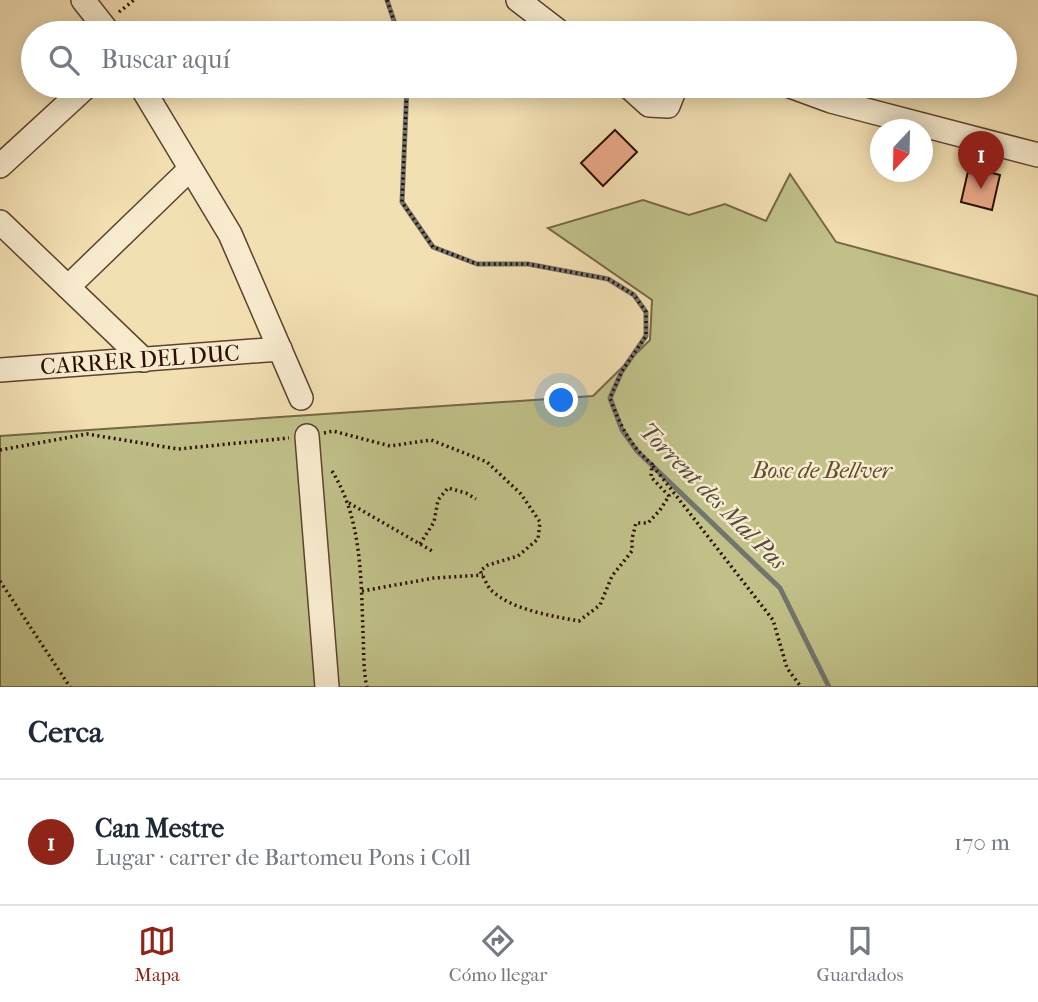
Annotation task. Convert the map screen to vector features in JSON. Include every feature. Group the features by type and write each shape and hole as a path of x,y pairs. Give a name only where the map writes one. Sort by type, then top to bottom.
{"street":[{"path":"83,0 99,21"},
{"path":"518,0 545,21"},
{"path":"0,166 74,98"},
{"path":"148,98 230,234 302,398"},
{"path":"641,98 649,105 668,106 671,98"},
{"path":"823,98 1038,155"},
{"path":"68,287 190,169"},
{"path":"0,222 144,360"},
{"name":"CARRER DEL DUC","path":"0,370 280,349"},
{"path":"307,436 327,687"}],"path":[{"path":"387,0 394,21"},
{"path":"406,98 402,202 433,247 477,264 528,264 608,279 634,295 646,312 646,336 622,371 610,398 622,429 636,452 652,464 773,620 786,668 801,687"},
{"path":"0,450 87,434 178,449 333,432 390,446 430,440 487,462 521,494 540,522 538,539 518,556 488,565 480,571 490,590 516,605 548,616 579,621 600,605 612,576 632,551 636,523 648,523 669,496 651,477 652,464"},
{"path":"327,463 342,487 355,529 362,592 366,687"},
{"path":"420,544 434,523 438,500 448,488 476,499"},
{"path":"347,502 432,551"},
{"path":"362,592 434,578 483,575"},
{"path":"0,582 70,687"}],"green space":[{"name":"Bosc de Bellver","path":"790,174 836,242 1038,296 1038,687 0,687 0,436 593,396 650,340 652,300 548,228 643,200 689,215 725,204 766,221"}],"building":[{"path":"615,130 637,152 603,186 581,163"},
{"path":"969,167 1000,175 992,210 961,202"}],"waterway":[{"name":"Torrent des Mal Pas","path":"387,0 394,21"},
{"name":"Torrent des Mal Pas","path":"406,98 402,202 433,247 477,264 528,264 608,279 634,295 646,312 646,336 622,371 610,398 622,430 637,451 780,588 829,687"}],"place":[{"name":"Can Mestre","path":"981,189"}]}
